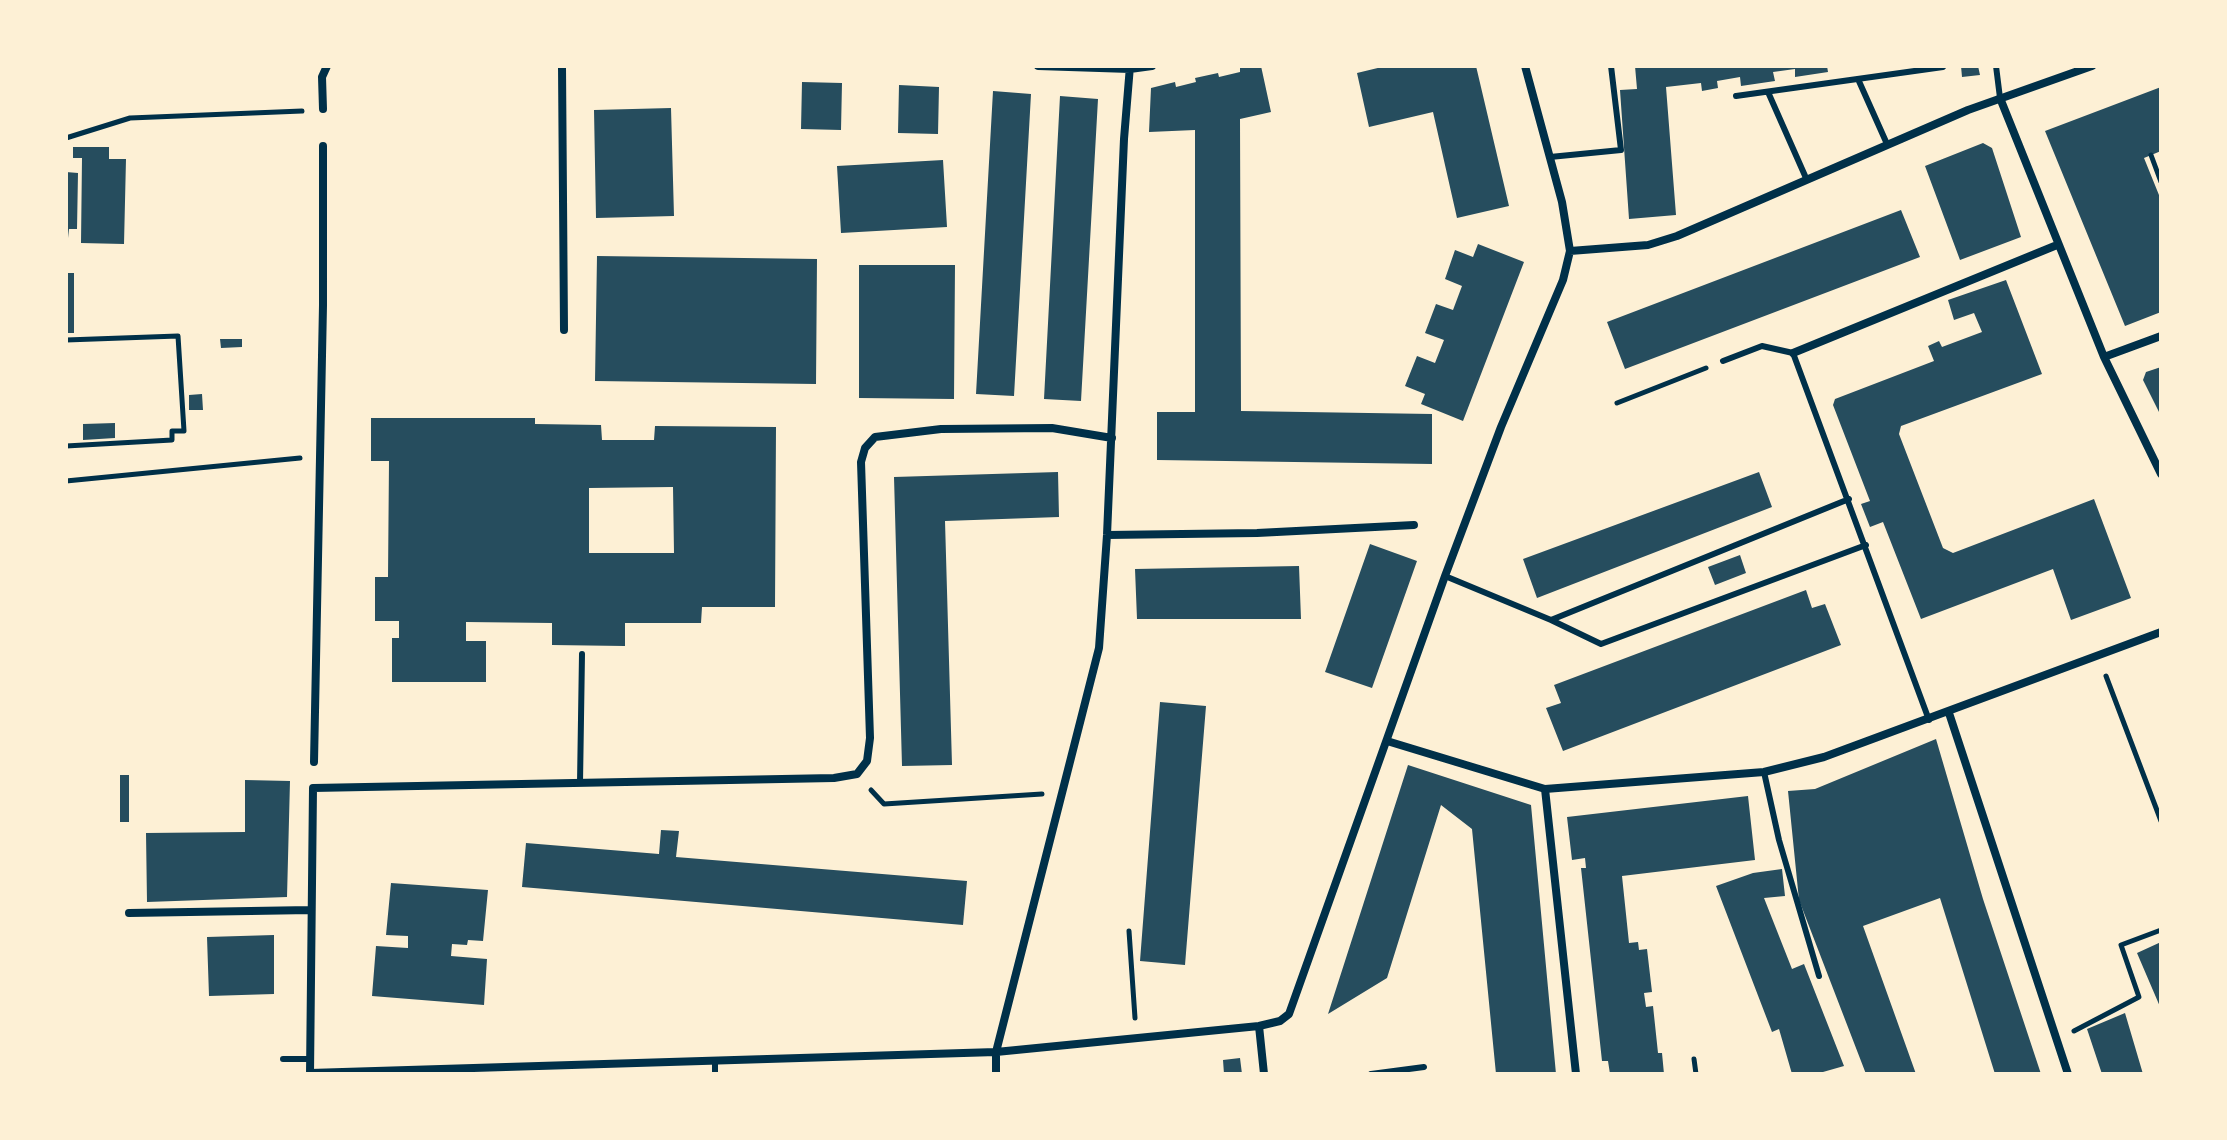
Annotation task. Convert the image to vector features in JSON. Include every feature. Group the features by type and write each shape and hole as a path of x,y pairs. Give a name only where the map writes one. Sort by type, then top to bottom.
{"street":[{"path":"323,109 322,77 327,66"},
{"path":"562,66 564,330"},
{"path":"1038,66 1152,66"},
{"path":"1112,438 1052,428 941,429 875,437 865,448 861,462 870,738 867,761 857,774 834,778 313,788 310,1074 996,1052 1259,1026 1280,1021 1289,1014 1445,576 1501,427 1563,280 1570,251 1562,202 1525,66"},
{"path":"1570,251 1648,245 1677,236 1887,144 2000,98 2092,66"},
{"path":"996,1074 996,1052 1099,648 1130,68"},
{"path":"2000,98 2104,357 2161,474"},
{"path":"314,762 323,146"},
{"path":"1793,353 2057,245"},
{"path":"2104,357 2161,336"},
{"path":"1107,535 1257,533 1414,525"},
{"path":"1387,741 1545,789 1764,772 1824,757 1949,713 2161,632"},
{"path":"1949,713 2068,1074"},
{"path":"1545,789 1576,1074"},
{"path":"129,913 311,910"},
{"path":"1259,1026 1264,1074"}],"lane":[{"path":"1550,157 1621,150 1611,66"},
{"path":"1996,66 2000,98"},
{"path":"1736,96 1943,67"},
{"path":"1858,79 1887,144"},
{"path":"1768,92 1806,178"},
{"path":"1723,361 1762,346 1793,353 1929,720"},
{"path":"1551,620 1849,499"},
{"path":"1445,576 1601,644 1866,545"},
{"path":"580,783 582,654"},
{"path":"1764,772 1779,840 1819,976"},
{"path":"283,1059 310,1059"},
{"path":"715,1060 715,1074"},
{"path":"1371,1074 1424,1067"}],"path":[{"path":"66,138 130,118 323,109"},
{"path":"2151,155 2158,163 2161,182"},
{"path":"66,340 178,336 184,431 172,431 172,440 66,446"},
{"path":"1617,403 1723,361"},
{"path":"66,481 320,456"},
{"path":"2098,656 2161,821"},
{"path":"857,774 884,804 1048,793 1063,796"},
{"path":"2056,1040 2139,997 2121,945 2161,930"},
{"path":"1129,931 1136,1038"},
{"path":"1694,1059 1696,1074"}],"building":[{"path":"1261,66 1271,112 1240,119 1241,411 1432,414 1432,464 1157,460 1157,412 1195,412 1195,130 1149,132 1151,88 1175,82 1176,87 1196,82 1195,78 1240,72 1240,68"},
{"path":"1386,66 1476,66 1509,206 1457,218 1433,112 1369,127 1357,73"},
{"path":"1635,66 1827,66 1828,72 1795,77 1795,69 1773,72 1775,81 1741,86 1740,77 1717,81 1718,88 1702,91 1701,83 1666,87 1676,215 1629,219 1620,90 1637,89"},
{"path":"1961,66 1978,66 1980,75 1962,77"},
{"path":"802,82 842,83 841,130 801,129"},
{"path":"899,85 939,87 938,134 898,133"},
{"path":"2161,87 2161,151 2144,158 2161,200 2161,312 2125,326 2045,131"},
{"path":"993,91 1031,94 1014,396 976,394"},
{"path":"1060,96 1098,99 1081,401 1044,399"},
{"path":"671,108 674,216 596,218 594,110"},
{"path":"1983,143 1992,148 2021,237 1960,260 1925,166"},
{"path":"73,147 109,147 109,159 126,159 124,244 81,243 82,158 73,158"},
{"path":"943,160 947,227 841,233 837,166"},
{"path":"66,172 78,173 77,229 69,229 68,238 66,238"},
{"path":"1901,210 1920,257 1625,369 1607,322"},
{"path":"1478,244 1524,262 1463,421 1421,404 1425,394 1405,386 1417,356 1435,363 1444,340 1425,333 1436,304 1453,310 1462,286 1445,279 1455,250 1473,257"},
{"path":"597,256 817,259 816,384 595,381"},
{"path":"859,265 955,265 954,399 859,398"},
{"path":"66,273 74,273 74,333 66,333"},
{"path":"2006,280 2042,374 1901,426 1899,434 1943,548 1953,553 2094,499 2131,598 2071,620 2053,569 1921,619 1883,522 1870,527 1861,504 1870,501 1833,405 1835,399 1934,361 1928,346 1939,341 1942,347 1982,332 1974,313 1954,320 1948,300"},
{"path":"220,339 242,339 242,347 221,348"},
{"path":"2161,367 2161,416 2143,380 2146,372"},
{"path":"202,394 203,410 189,410 189,395"},
{"path":"371,418 535,418 535,424 601,425 602,440 654,440 655,426 776,427 775,607 702,607 701,623 625,623 625,646 552,645 552,623 466,622 466,641 486,641 486,682 392,682 392,638 399,638 399,621 375,621 375,577 388,577 389,461 371,461","holes":["673,487 674,553 589,553 589,488"]},
{"path":"115,423 115,438 83,440 83,424"},
{"path":"1058,472 1059,517 945,521 952,765 902,766 894,477"},
{"path":"1759,472 1772,507 1537,598 1523,559"},
{"path":"1370,544 1417,561 1372,688 1325,672"},
{"path":"1740,555 1746,573 1715,585 1708,567"},
{"path":"1299,566 1301,619 1137,619 1135,569"},
{"path":"1806,590 1812,608 1825,604 1841,645 1563,751 1546,708 1561,703 1554,685"},
{"path":"1160,702 1206,706 1185,965 1140,961"},
{"path":"1936,739 1983,899 2041,1074 1995,1074 1940,898 1863,926 1916,1074 1866,1074 1799,900 1788,791 1815,789"},
{"path":"1408,765 1531,805 1556,1074 1496,1074 1472,829 1441,805 1387,978 1328,1014"},
{"path":"120,775 129,775 129,822 120,822"},
{"path":"245,780 290,781 287,897 147,902 146,833 245,832"},
{"path":"1748,796 1755,860 1622,876 1629,943 1638,942 1639,950 1647,949 1652,992 1644,993 1646,1007 1653,1006 1658,1053 1662,1053 1664,1074 1610,1074 1608,1061 1602,1061 1581,868 1586,868 1585,858 1572,860 1567,817"},
{"path":"661,830 679,831 676,857 967,881 963,925 522,887 526,843 659,854"},
{"path":"1782,869 1785,896 1764,898 1792,969 1804,964 1844,1066 1816,1074 1792,1074 1779,1029 1772,1032 1716,886 1753,873"},
{"path":"391,883 488,890 483,941 468,940 467,945 452,944 451,956 487,959 484,1005 372,996 376,946 408,948 408,936 386,935"},
{"path":"274,935 274,994 209,996 207,937"},
{"path":"2161,942 2161,1009 2137,953"},
{"path":"2125,1013 2143,1074 2102,1074 2087,1029"},
{"path":"1240,1058 1242,1074 1224,1074 1223,1060"}]}
